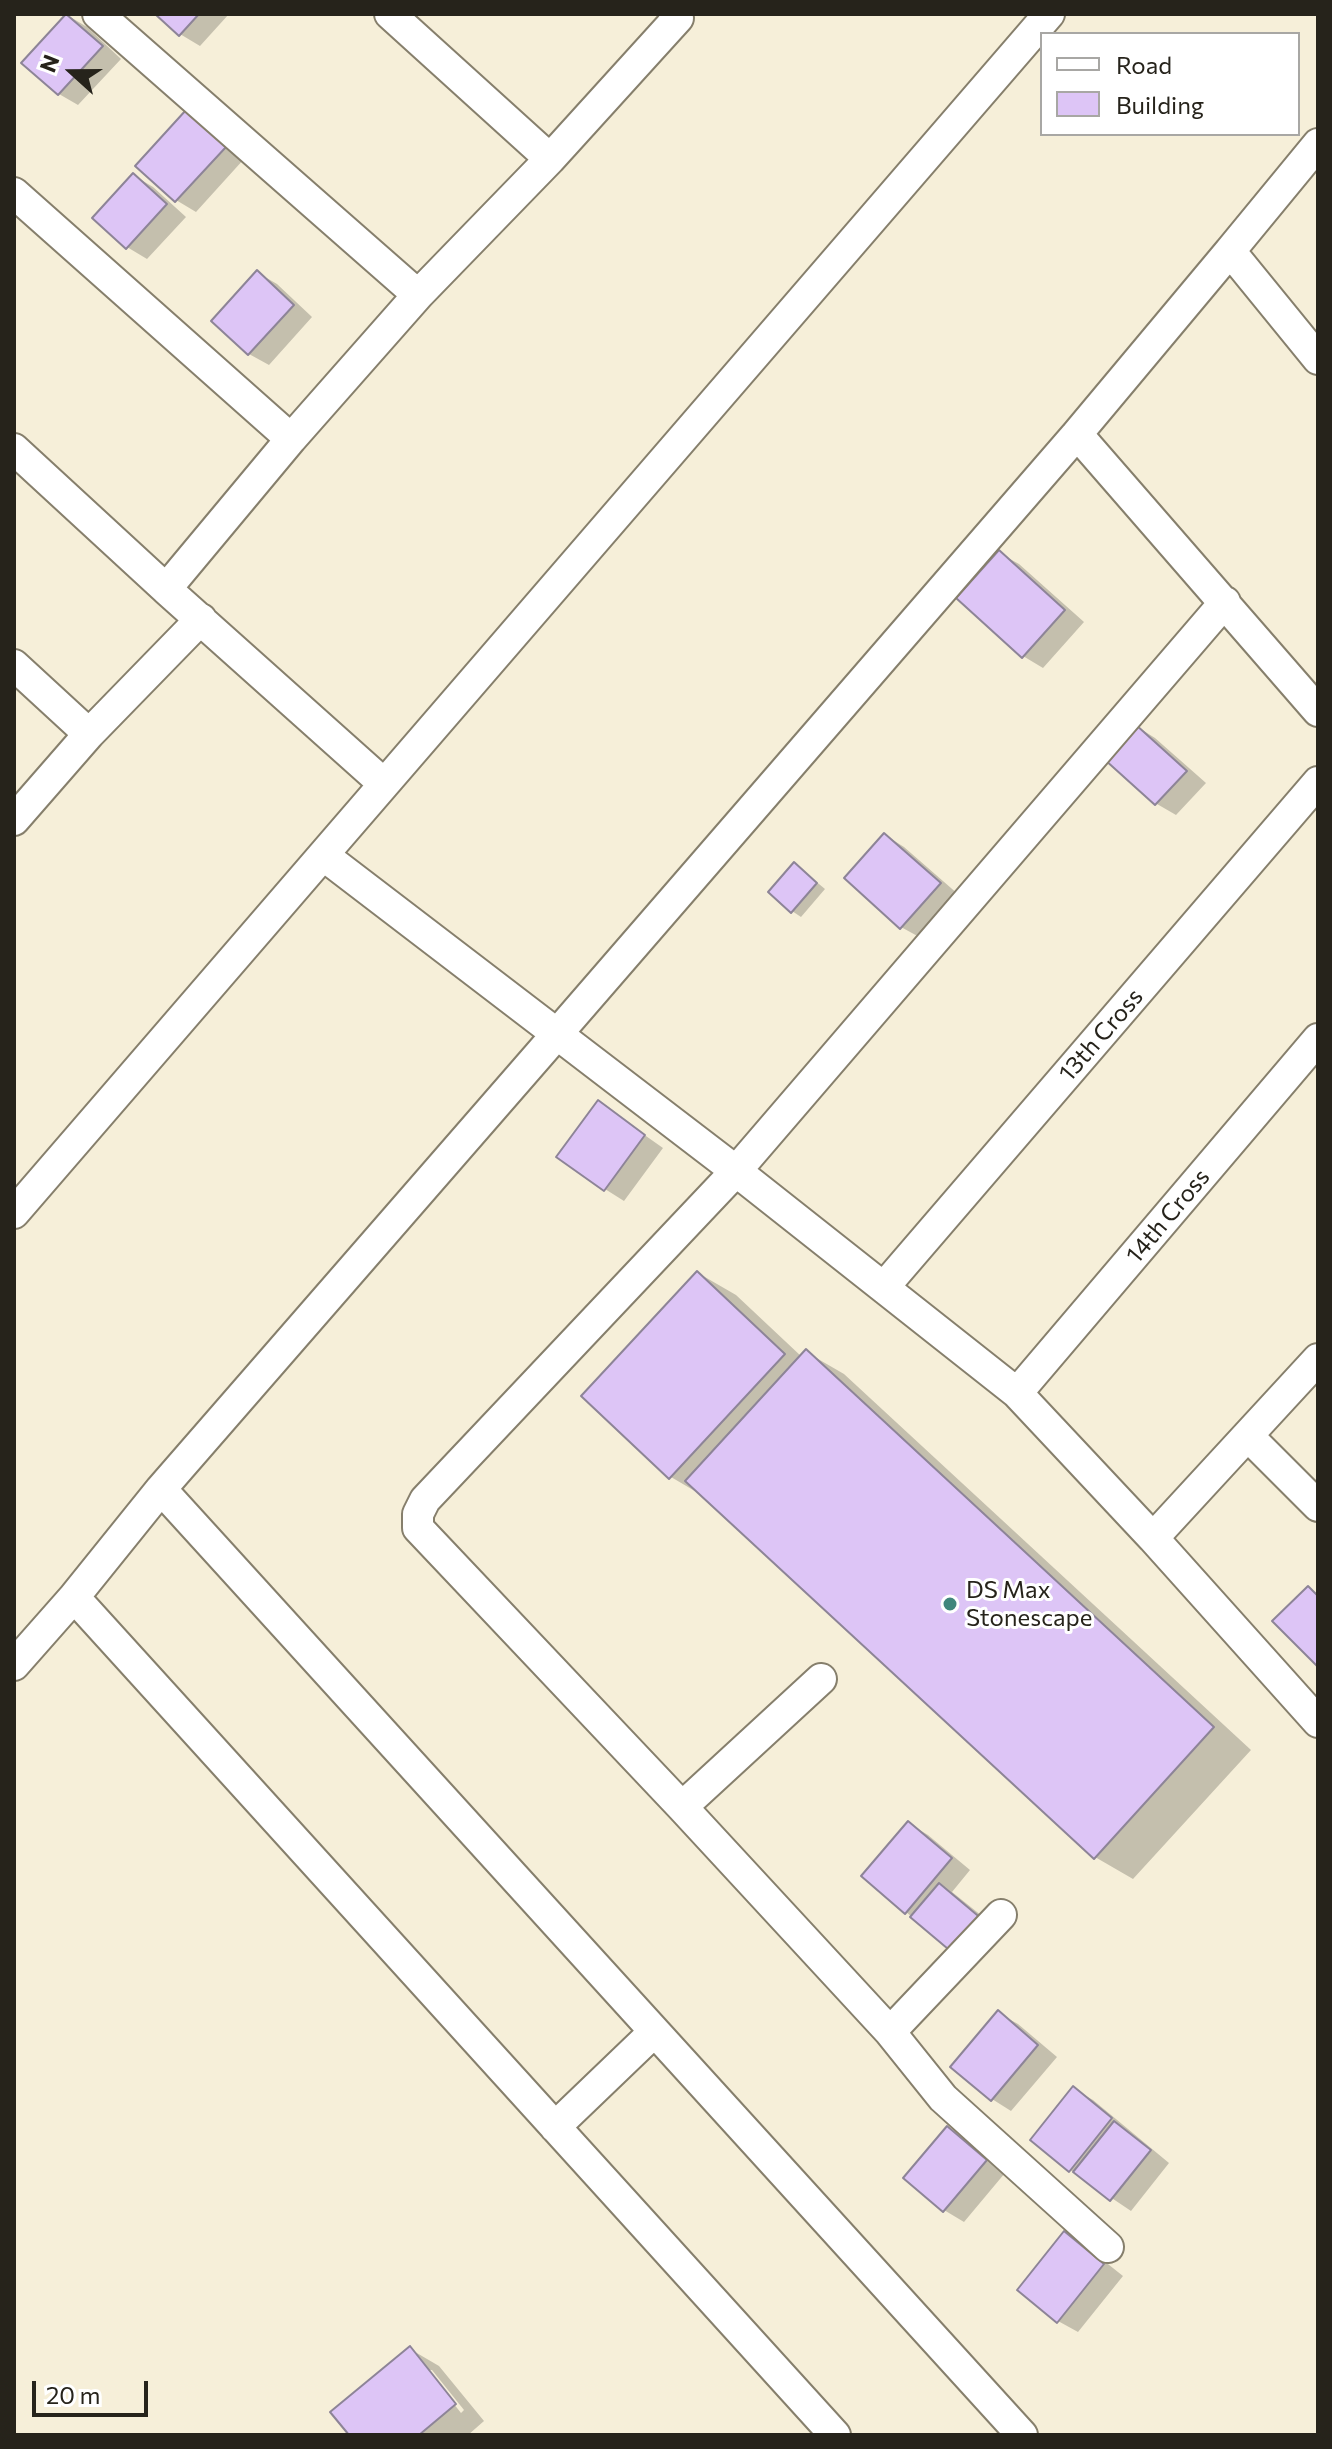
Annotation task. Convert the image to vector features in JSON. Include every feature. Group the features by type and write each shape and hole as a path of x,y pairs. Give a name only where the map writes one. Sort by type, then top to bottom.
{"street":[{"path":"98,14 418,295"},
{"path":"390,14 550,159"},
{"path":"14,1213 1049,14"},
{"path":"166,589 291,439 418,295 550,159 678,15"},
{"path":"14,1665 74,1597 161,1489 1077,434 1318,144"},
{"path":"14,193 291,439"},
{"path":"1230,251 1318,359"},
{"path":"1077,434 1318,711"},
{"path":"14,449 383,783"},
{"path":"1108,2247 943,2098 890,2032 418,1528 418,1514 425,1500 736,1171 1225,602"},
{"path":"14,820 89,734 201,619"},
{"path":"14,665 89,734"},
{"name":"13th Cross","path":"884,1287 1318,782"},
{"path":"323,855 736,1171 1017,1393 1153,1538 1318,1722"},
{"name":"14th Cross","path":"1017,1393 1318,1039"},
{"path":"1153,1538 1318,1359"},
{"path":"1248,1436 1318,1506"},
{"path":"161,1489 1022,2435"},
{"path":"74,1597 835,2435"},
{"path":"682,1807 821,1679"},
{"path":"890,2032 1001,1915"},
{"path":"555,2127 654,2032"}],"building":[{"path":"66,14 103,46 58,95 21,63"},
{"path":"155,14 199,14 179,36"},
{"path":"186,110 226,147 175,202 135,166"},
{"path":"133,173 167,204 126,249 92,218"},
{"path":"257,270 294,305 248,355 211,321"},
{"path":"999,550 1065,610 1022,658 956,598"},
{"path":"1135,724 1187,771 1155,805 1104,759"},
{"path":"884,833 941,883 900,929 844,878"},
{"path":"794,862 817,883 791,913 768,892"},
{"path":"598,1100 645,1135 604,1191 556,1157"},
{"path":"697,1271 785,1354 669,1479 581,1396"},
{"name":"DS Max Stonescape","path":"806,1349 1214,1727 1094,1859 685,1481"},
{"path":"1308,1586 1318,1596 1318,1667 1272,1621"},
{"path":"908,1821 952,1858 905,1914 861,1876"},
{"path":"939,1883 983,1920 954,1954 910,1917"},
{"path":"998,2010 1038,2045 991,2101 950,2067"},
{"path":"1073,2086 1112,2118 1069,2172 1030,2140"},
{"path":"1114,2121 1151,2150 1110,2201 1073,2172"},
{"path":"947,2126 987,2160 943,2212 903,2178"},
{"path":"1064,2231 1104,2264 1057,2323 1017,2290"},
{"path":"410,2346 456,2404 419,2435 349,2435 330,2412"}],"place":[{"name":"DS Max Stonescape","path":"950,1604"}]}
